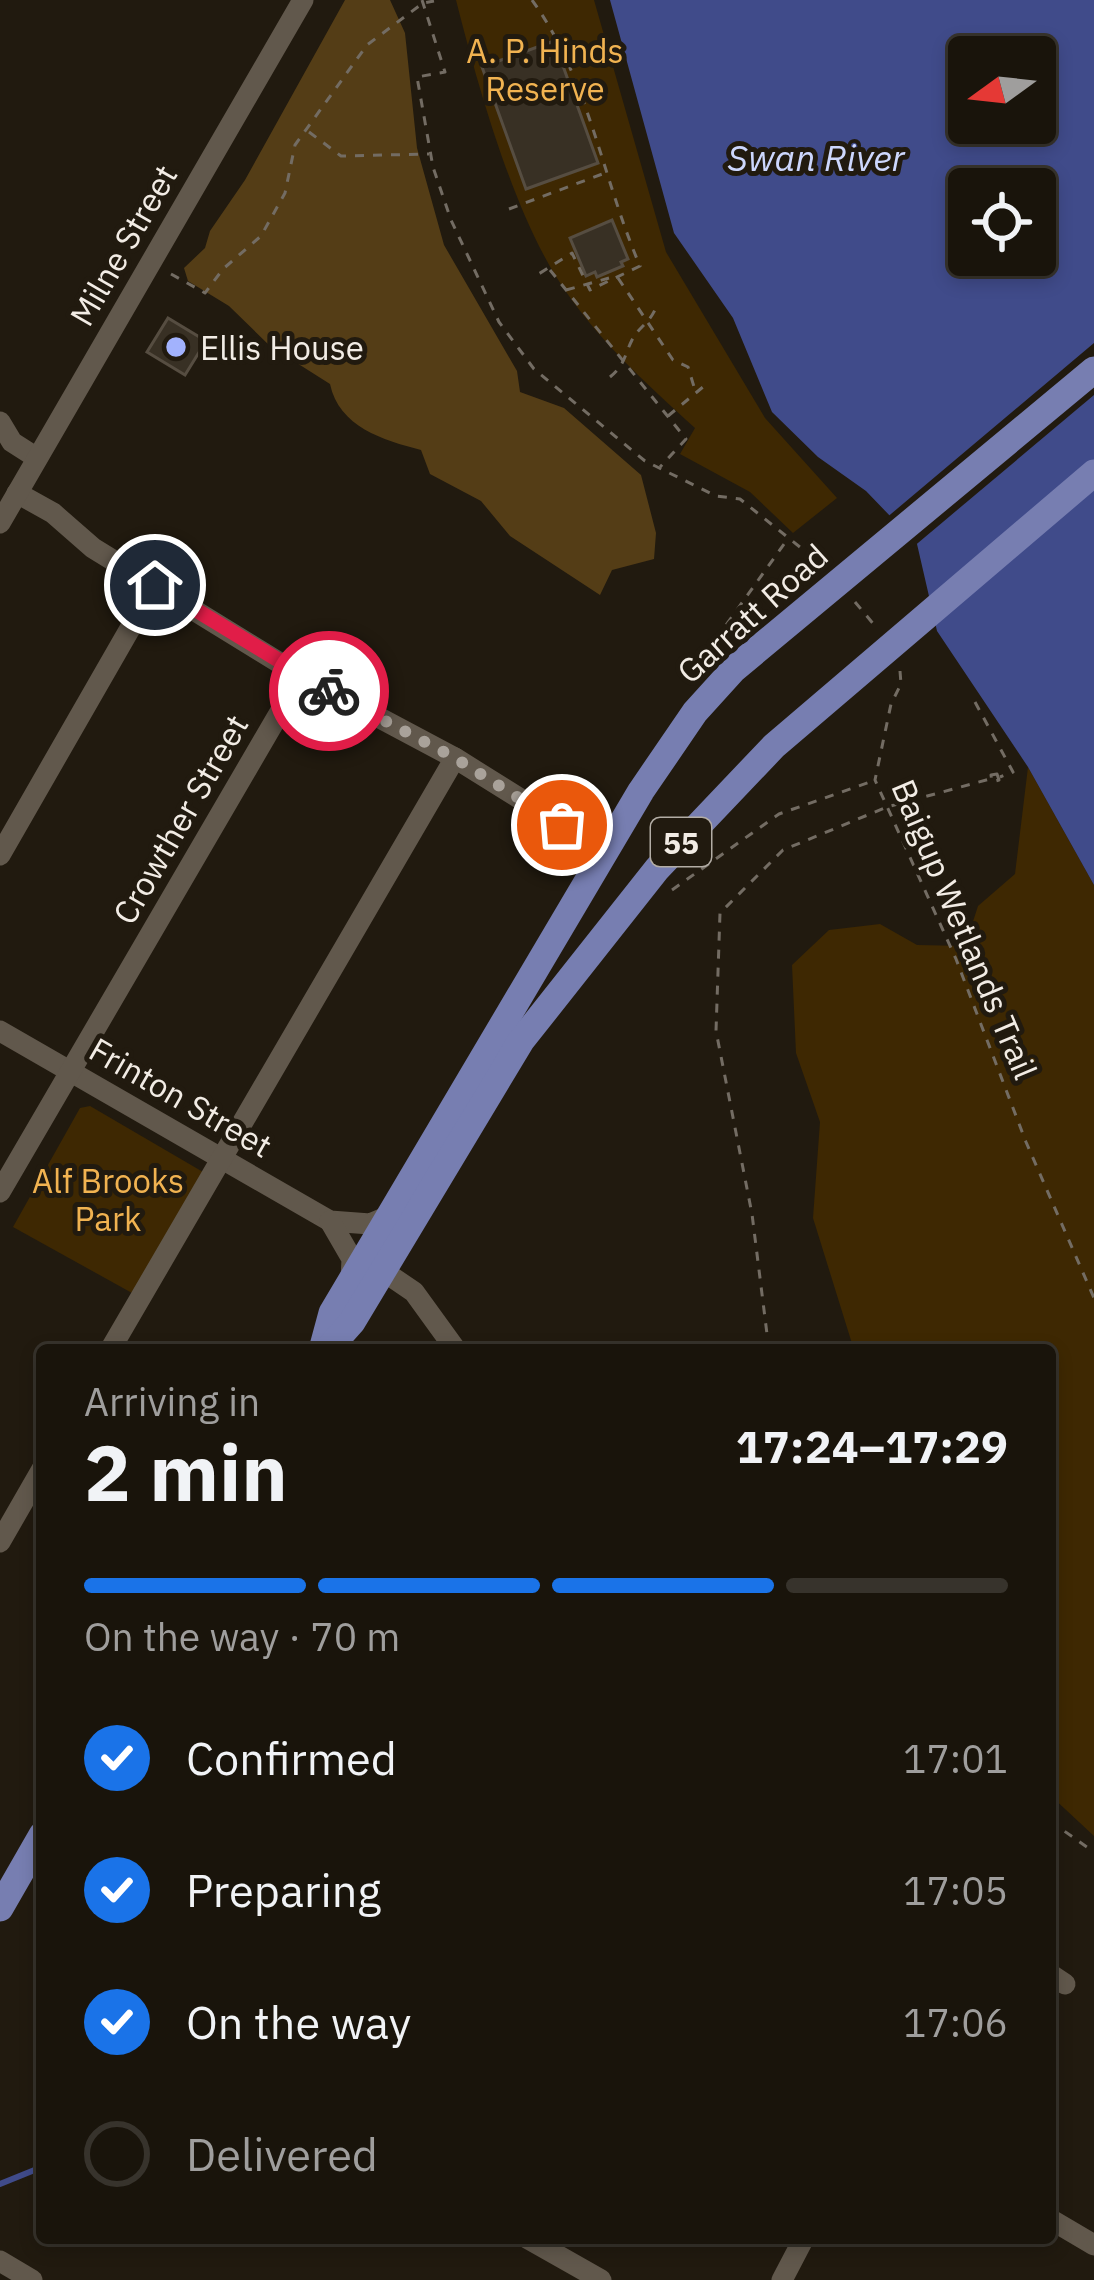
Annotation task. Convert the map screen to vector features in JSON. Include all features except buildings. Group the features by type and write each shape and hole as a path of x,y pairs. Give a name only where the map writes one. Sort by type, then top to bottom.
{"main road":[{"name":"Garratt Road","path":"330,1344 352,1322 388,1216 641,791 684,728 734,669 1094,370"},
{"name":"Garratt Road","path":"366,1270 521,1040 606,930 717,801 774,746 1094,473"},
{"path":"0,1908 8,1876 36,1842"}],"street":[{"name":"Milne Street","path":"0,523 303,0"},
{"path":"0,422 12,442 38,458"},
{"path":"17,493 53,513 93,548 301,676 455,758 562,825"},
{"path":"0,855 155,585"},
{"name":"Crowther Street","path":"0,1192 301,676"},
{"path":"114,1344 455,758"},
{"name":"Frinton Street","path":"0,1030 330,1221"},
{"path":"330,1221 370,1224 388,1216"},
{"path":"330,1221 352,1259 414,1292 452,1344"},
{"path":"0,1542 36,1479"},
{"path":"1056,2223 1094,2245"},
{"path":"538,2244 601,2280"},
{"path":"783,2279 801,2244"},
{"path":"0,2261 32,2280"}],"path":[{"path":"532,0 557,35 640,266 590,290 572,254 537,275"},
{"path":"165,270 205,293 223,268 261,236 285,193 295,146 367,45 423,2 434,1"},
{"path":"423,2 445,72 417,77 430,154 451,220 499,322 534,369 583,411 659,468 716,496 740,499 820,563"},
{"path":"307,131 341,156 430,154"},
{"path":"509,209 607,173"},
{"path":"549,268 686,439 659,468"},
{"path":"617,277 673,360 688,367 695,390"},
{"path":"565,290 586,281"},
{"path":"610,377 624,365 634,334 651,323 657,305"},
{"path":"667,417 710,382"},
{"path":"707,668 721,632 788,538"},
{"path":"848,595 876,627"},
{"name":"Baigup Wetlands Trail","path":"900,665 901,684 891,704 874,780 956,959 1026,1142 1094,1298"},
{"path":"768,1344 752,1214 716,1031 720,913 783,850 887,807 990,779 996,782 1012,772 975,702"},
{"path":"669,892 779,814 874,780"},
{"path":"1056,1825 1094,1852"}],"green space":[{"name":"A. P. Hinds Reserve","path":"456,0 594,0 666,252 765,418 837,498 793,533 750,492 680,454 695,428 604,339 557,278 511,181"},
{"path":"1028,767 1094,885 1094,1836 1056,1801 1056,1344 852,1344 813,1218 820,1122 796,1053 792,965 829,930 880,924 917,945 965,946 978,906 1015,874"},
{"name":"Alf Brooks Park","path":"90,1106 203,1172 132,1293 13,1227 80,1108"}],"shaded area":[{"path":"345,0 390,0 405,33 417,148 444,245 517,371 520,392 564,408 641,475 656,533 654,559 612,570 600,595 510,536 481,501 430,474 421,450 378,436 353,421 335,399 330,384 270,346 229,306 188,281 184,268 205,248 210,231 245,180"}],"water":[{"name":"Swan River","path":"610,0 1094,0 1094,885 1028,767 937,631 917,544 866,491 818,457 772,412 733,318 674,233"}],"pier":[{"path":"1094,343 1094,395 912,548 885,519"}],"waterway":[{"path":"0,2184 36,2169"}],"way so far":[{"path":"329,691 455,758 562,825"}],"place":[{"name":"Ellis House","path":"176,347"}],"route":[{"path":"155,585 329,691"}]}
